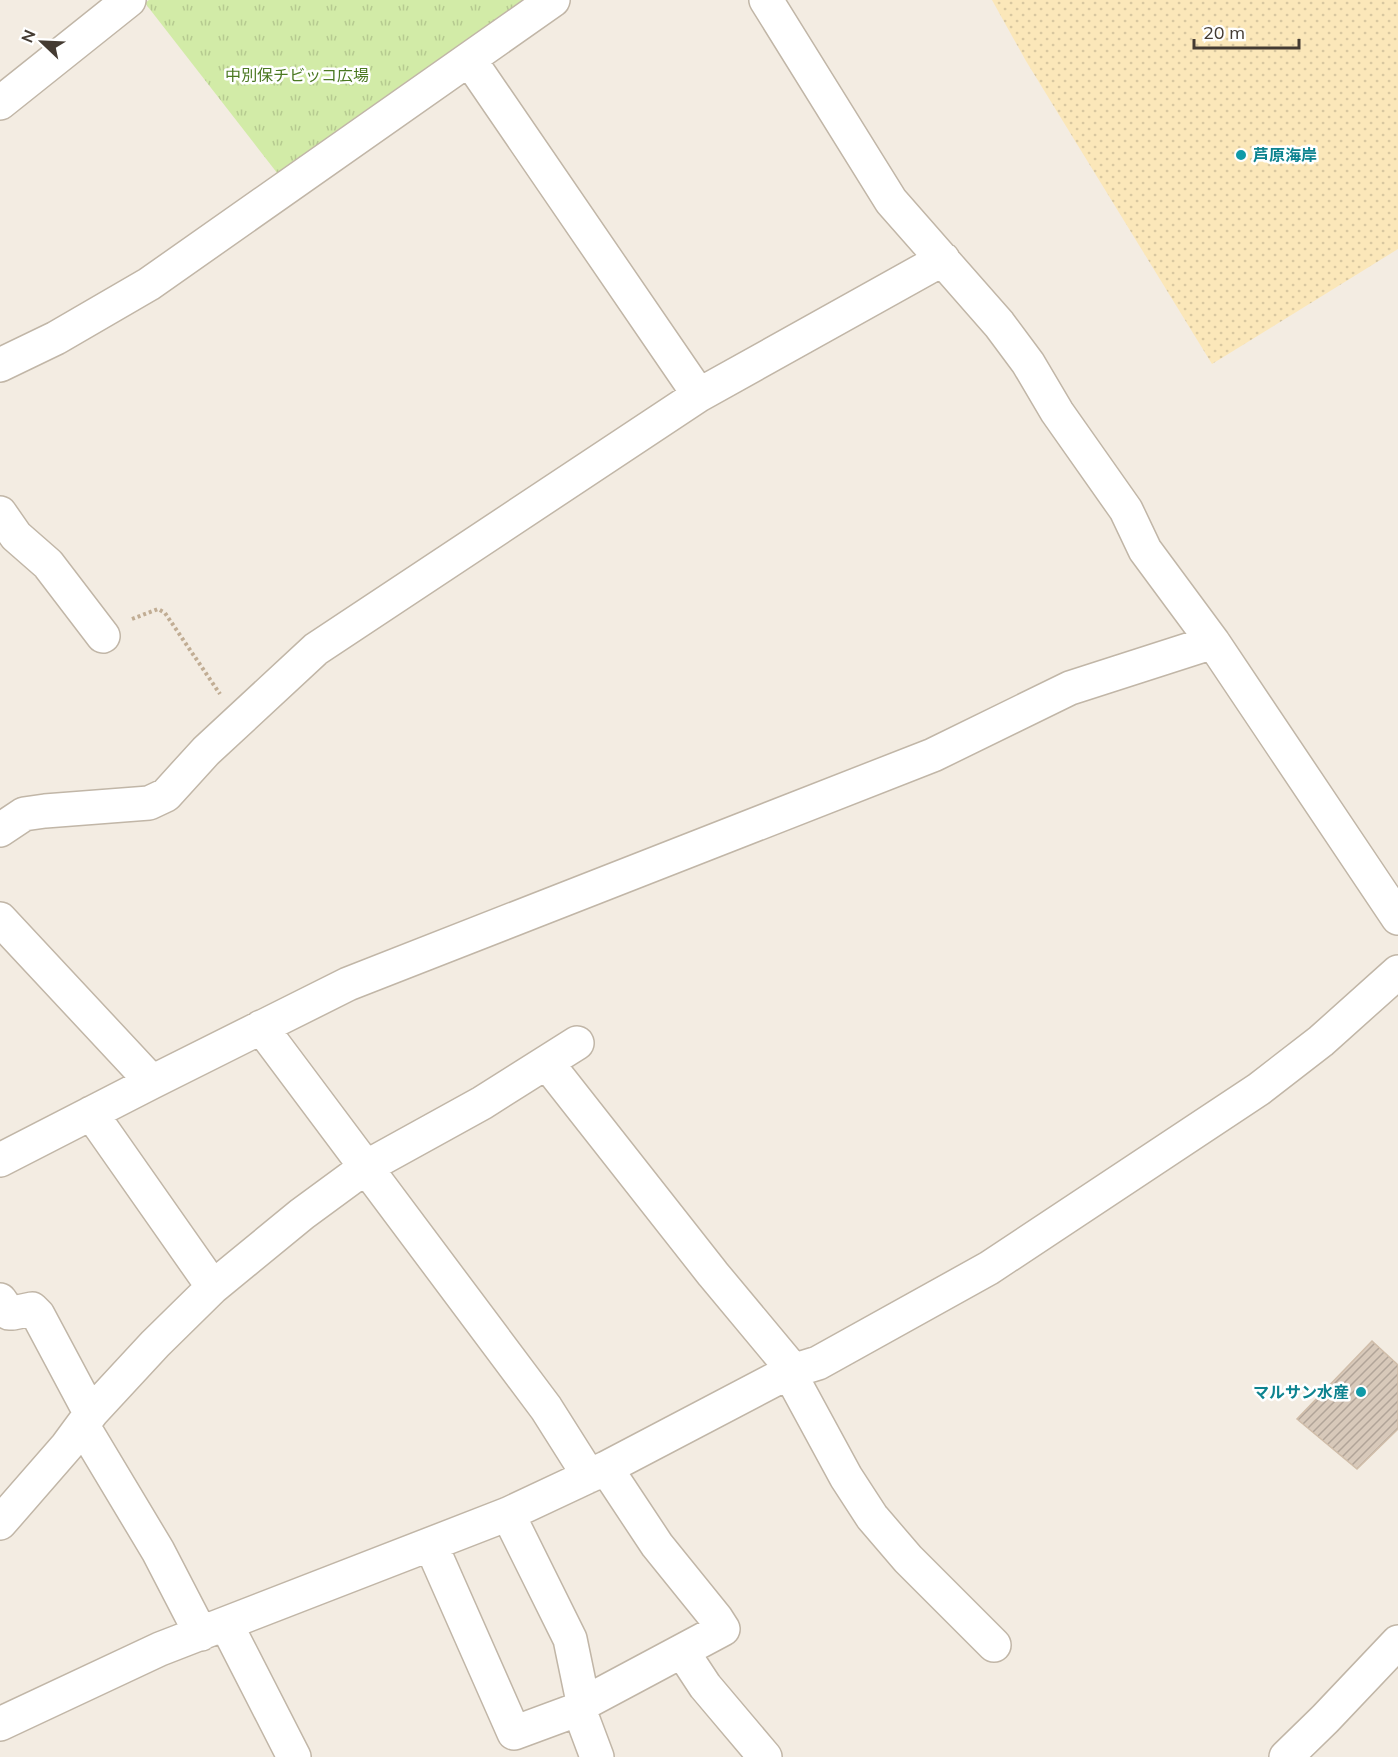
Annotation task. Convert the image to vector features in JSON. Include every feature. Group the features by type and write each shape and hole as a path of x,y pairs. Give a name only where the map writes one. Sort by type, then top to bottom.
{"street":[{"path":"0,103 129,0"},
{"path":"0,365 56,338 149,284 553,0"},
{"path":"766,0 891,201 999,324 1028,363 1057,412 1126,510 1145,550 1213,642 1398,918"},
{"path":"469,59 699,394"},
{"path":"0,830 24,814 149,803 166,795 206,751 316,649 699,394 943,259"},
{"path":"0,513 16,536 48,564 103,636"},
{"path":"0,1160 348,984 933,755 1070,688 1213,642"},
{"path":"0,919 152,1082"},
{"path":"0,1724 160,1649 508,1514 597,1472 791,1371 818,1363 988,1268 1259,1089 1321,1041 1398,972"},
{"path":"261,1027 546,1408 723,1629 590,1700 514,1733 431,1545"},
{"path":"0,1523 67,1446 86,1419 155,1344 213,1287 302,1214 366,1167 442,1126 577,1043"},
{"path":"547,1063 791,1371 846,1477 872,1517 908,1559 994,1645"},
{"path":"91,1113 213,1287"},
{"path":"0,1300 9,1313 32,1310 38,1315 86,1405 89,1436 158,1551 214,1629 294,1757"},
{"path":"508,1514 570,1639 581,1703 597,1757"},
{"path":"1286,1757 1398,1642"},
{"path":"682,1651 705,1686 765,1757"}],"path":[{"path":"103,636 135,618 158,609 165,613 237,722"}],"sand":[{"name":"芦原海岸","path":"992,0 1398,0 1398,249 1212,364 1026,61"}],"green space":[{"name":"中別保チビッコ広場","path":"149,0 537,0 281,178 145,3"}],"building":[{"name":"マルサン水産","path":"1372,1341 1398,1365 1398,1429 1357,1469 1297,1419"}],"place":[{"name":"芦原海岸","path":"1241,155"},
{"name":"マルサン水産","path":"1361,1392"}]}
